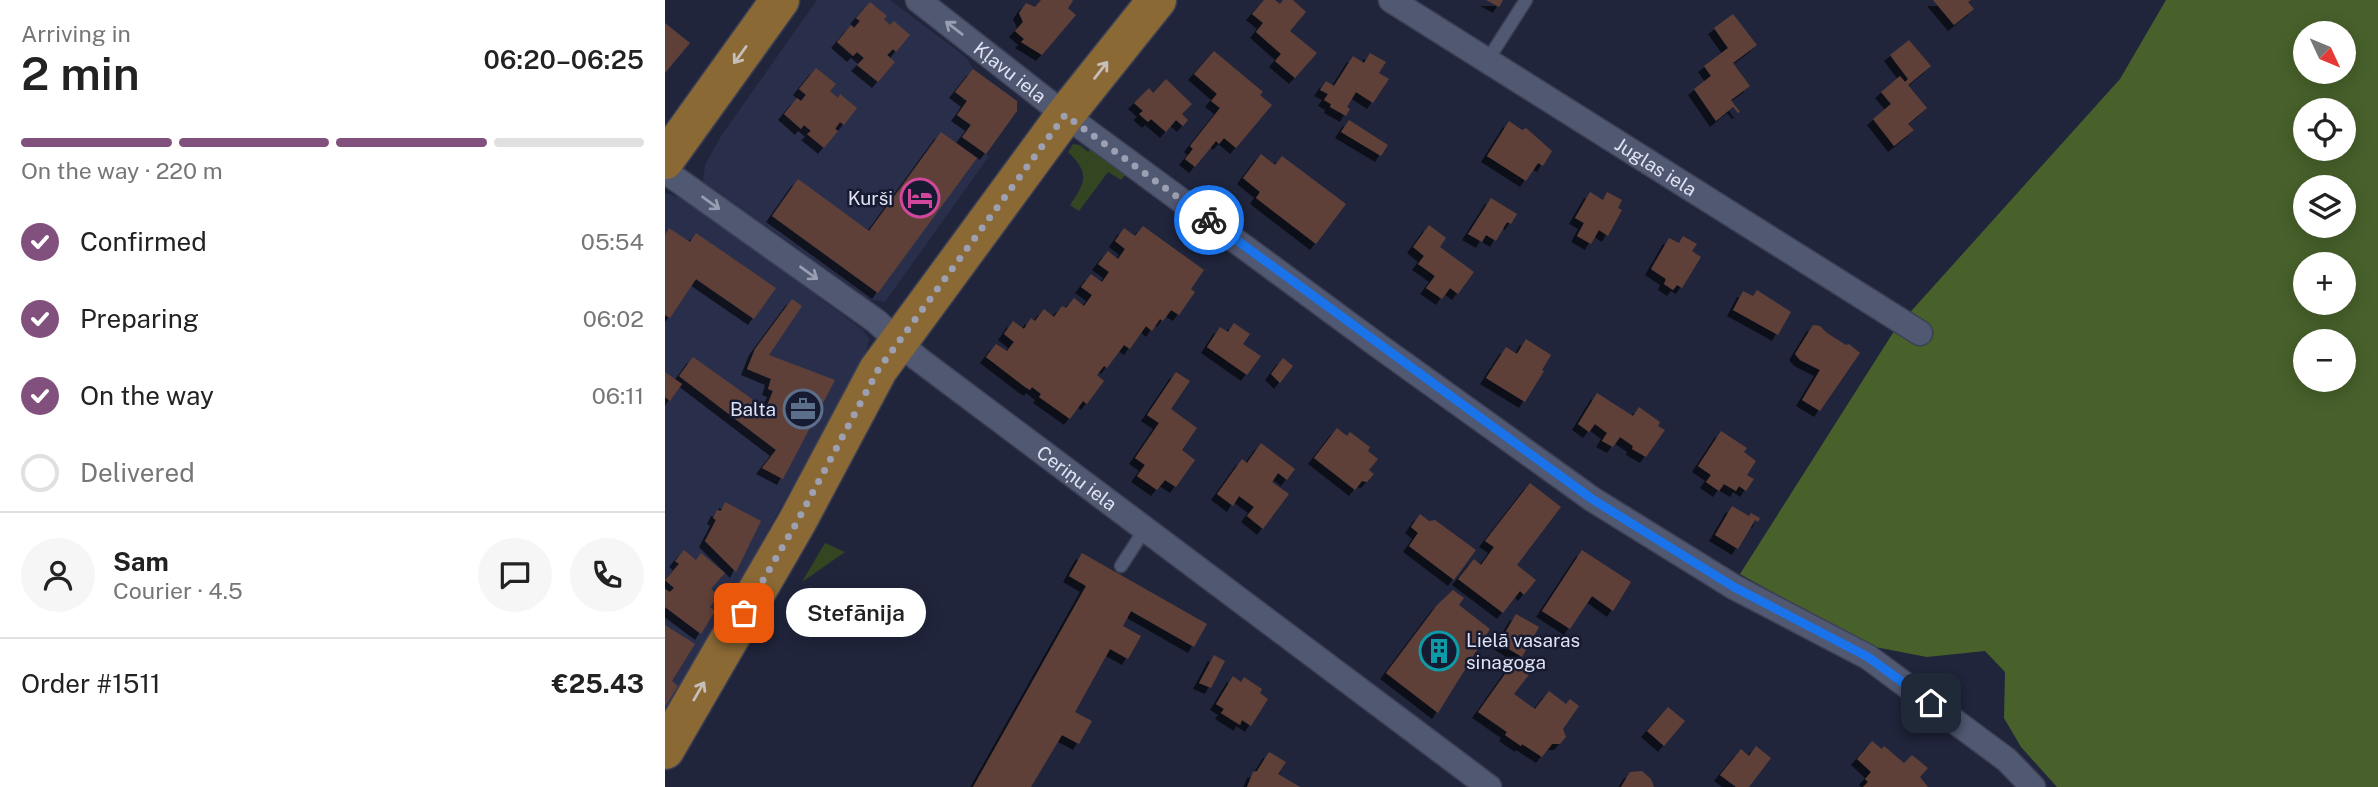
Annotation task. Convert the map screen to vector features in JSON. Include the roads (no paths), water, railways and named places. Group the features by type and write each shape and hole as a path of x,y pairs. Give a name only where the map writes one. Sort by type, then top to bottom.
{"main road":[{"path":"665,160 780,0"},
{"path":"665,750 797,522 878,370 898,339 1065,115 1157,0"}],"street":[{"name":"Kļavu iela","path":"918,0 1065,115 1592,499 1734,587 1868,657 2007,760 2033,787"},
{"name":"Juglas iela","path":"1391,0 1920,333"},
{"name":"Ceriņu iela","path":"665,171 898,339 918,358 1489,787"}],"lane":[{"path":"1487,61 1526,0"},
{"path":"1121,565 1145,529"}],"place":[{"name":"Kurši","path":"920,198"},
{"name":"Balta","path":"803,409"},
{"name":"Stefānija","path":"744,613"},
{"name":"Lielā vasaras sinagoga","path":"1439,651"}]}
